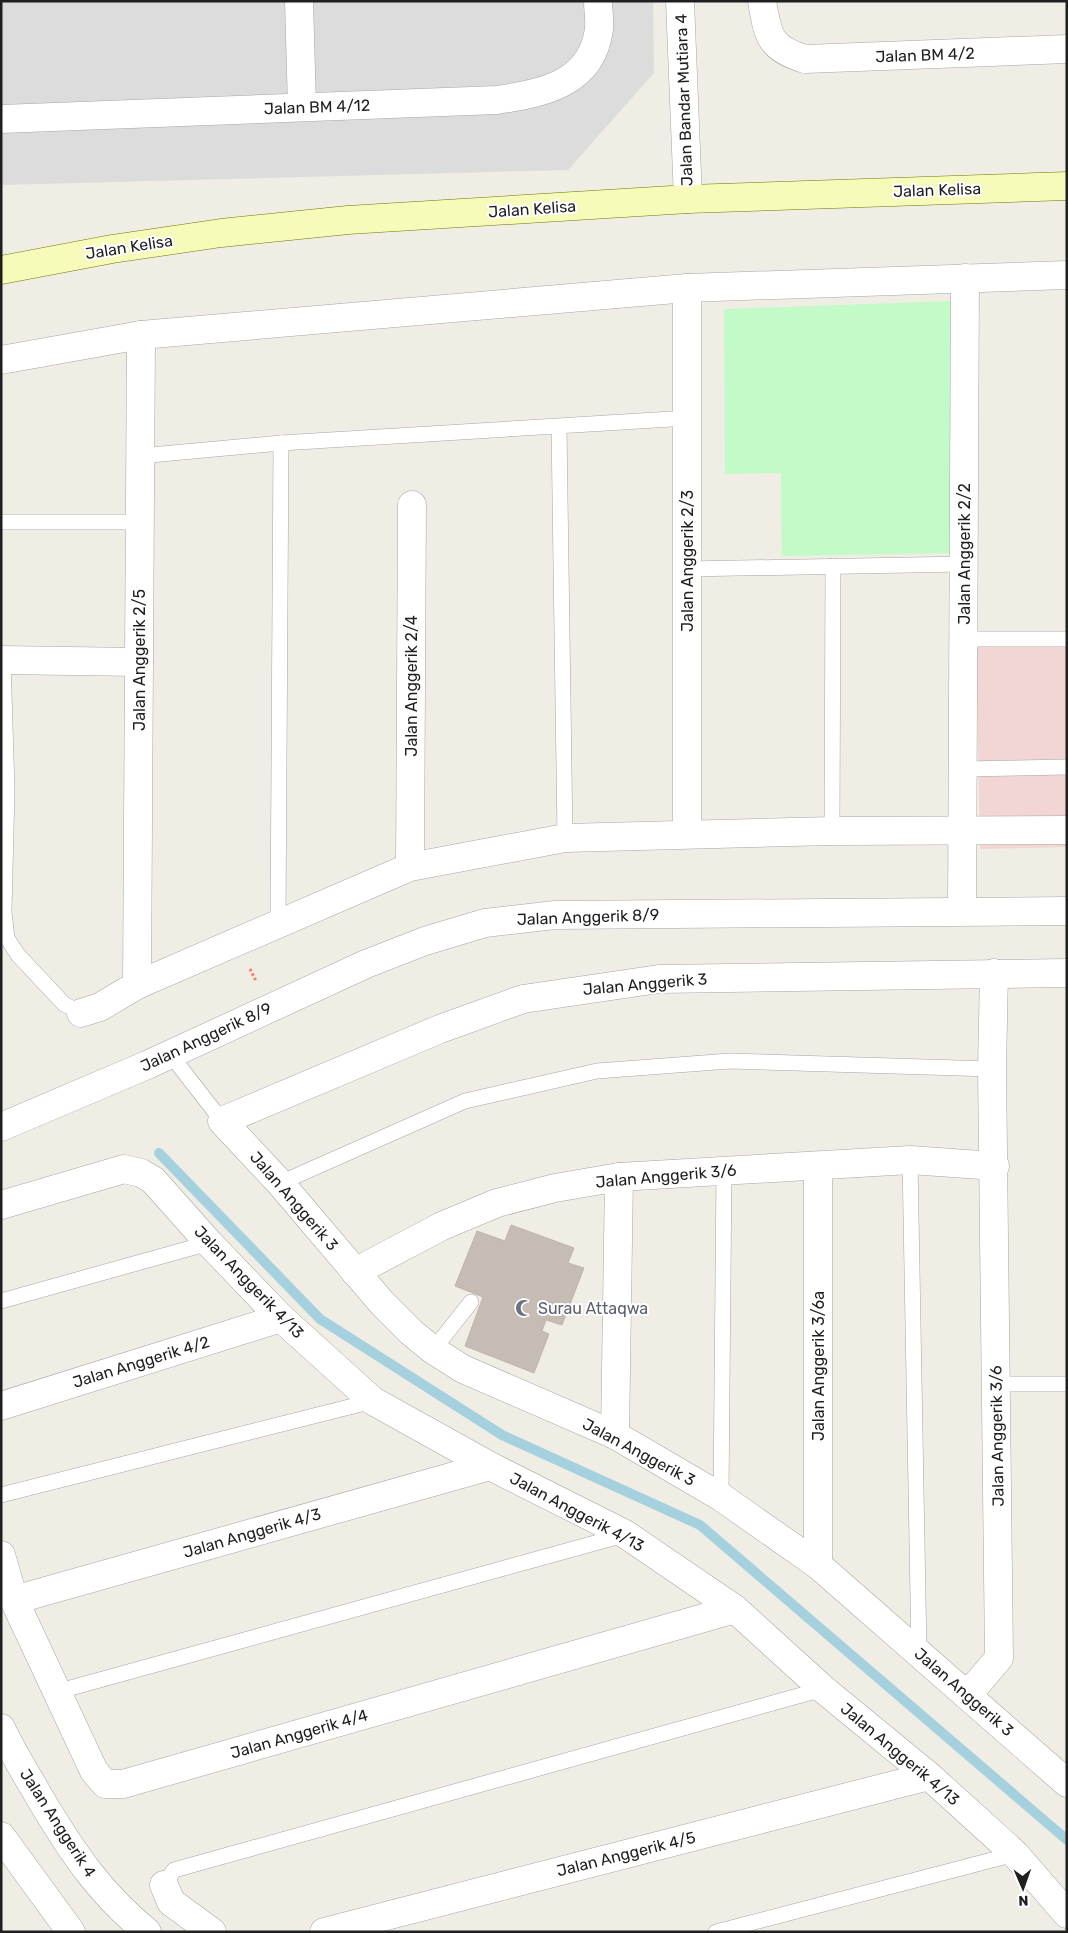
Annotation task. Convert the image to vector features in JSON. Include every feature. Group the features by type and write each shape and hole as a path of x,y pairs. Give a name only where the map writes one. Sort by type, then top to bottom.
{"main road":[{"name":"Jalan Kelisa","path":"1,270 112,249 221,233 348,220 688,199 1067,186"}],"street":[{"path":"299,1 302,108"},
{"name":"Jalan BM 4/12","path":"1,119 497,100 536,94 574,77 589,59 599,29 598,1"},
{"name":"Jalan Bandar Mutiara 4","path":"680,1 688,199"},
{"name":"Jalan BM 4/2","path":"762,1 767,31 783,53 805,59 1067,50"},
{"path":"1,360 141,335 687,288 1067,275"},
{"name":"Jalan Anggerik 2/2","path":"962,910 965,278"},
{"name":"Jalan Anggerik 2/3","path":"687,288 687,834"},
{"name":"Jalan Anggerik 2/5","path":"137,985 141,335"},
{"name":"Jalan Anggerik 2/4","path":"410,867 412,505"},
{"path":"2,660 139,662"},
{"path":"81,1013 100,1007 137,985 410,867 565,838 832,831 1067,830"},
{"name":"Jalan Anggerik 8/9","path":"1,1127 170,1054 366,964 425,941 485,923 555,915 962,910 1067,911"},
{"name":"Jalan Anggerik 3","path":"1067,973 659,980 522,999 440,1029 222,1121 280,1183 354,1272 411,1332 463,1369 614,1436 721,1497 818,1566 919,1652 1067,1783"},
{"name":"Jalan Anggerik 3/6","path":"964,1693 977,1684 999,1658 995,1166 992,1069 994,974"},
{"name":"Jalan Anggerik 3/6","path":"354,1272 442,1226 497,1204 555,1188 618,1177 724,1170 818,1167 910,1160 995,1166"},
{"name":"Jalan Anggerik 3/6a","path":"818,1167 818,1566"},
{"name":"Jalan Anggerik 4/13","path":"1,1205 124,1169 141,1173 153,1180 209,1243 281,1318 373,1401 490,1466 625,1534 735,1609 823,1689 929,1776 1016,1854 1067,1914"},
{"path":"614,1436 618,1177"},
{"name":"Jalan Anggerik 4/2","path":"1,1406 281,1318"},
{"name":"Jalan Anggerik 4/3","path":"14,1600 490,1466"},
{"name":"Jalan Anggerik 4/4","path":"1,1555 14,1600 94,1771 104,1784 123,1784 735,1609"},
{"name":"Jalan Anggerik 4","path":"1,1728 13,1754 92,1879 128,1916 147,1932"},
{"name":"Jalan Anggerik 4/5","path":"324,1932 929,1776"},
{"path":"1,1836 9,1858 71,1932"},
{"path":"164,1885 171,1902 212,1932"}],"lane":[{"path":"140,456 281,443 688,418"},
{"path":"559,427 565,838"},
{"path":"278,924 281,443"},
{"path":"1,522 140,522"},
{"path":"687,569 965,564"},
{"path":"832,831 833,566"},
{"path":"964,639 1067,639"},
{"path":"2,660 4,912 7,938 18,956 64,1004 81,1013"},
{"path":"964,769 1067,768"},
{"path":"170,1054 222,1121"},
{"path":"280,1183 465,1101 597,1071 730,1061 992,1069"},
{"path":"910,1160 919,1652"},
{"path":"721,1497 724,1170"},
{"path":"1,1301 209,1243"},
{"path":"434,1350 472,1302"},
{"path":"996,1384 1067,1384"},
{"path":"1,1495 373,1401"},
{"path":"56,1692 625,1534"},
{"path":"164,1885 174,1870 823,1689"},
{"path":"716,1932 1016,1854"}],"path":[{"path":"235,942 270,1008"}],"shaded area":[{"path":"1,1 653,1 654,73 568,170 1,185"},
{"path":"1067,631 1067,847 980,849 976,632"}],"green space":[{"path":"951,301 950,553 782,556 781,473 725,474 724,309"}],"building":[{"name":"Surau Attaqwa","path":"511,1225 574,1248 568,1263 584,1268 562,1325 546,1320 542,1331 549,1334 534,1373 465,1346 483,1297 455,1286 477,1231 505,1241"}],"waterway":[{"path":"159,1153 320,1319 502,1435 700,1525 1067,1840"}],"place":[{"name":"Surau Attaqwa","path":"524,1308"}]}
